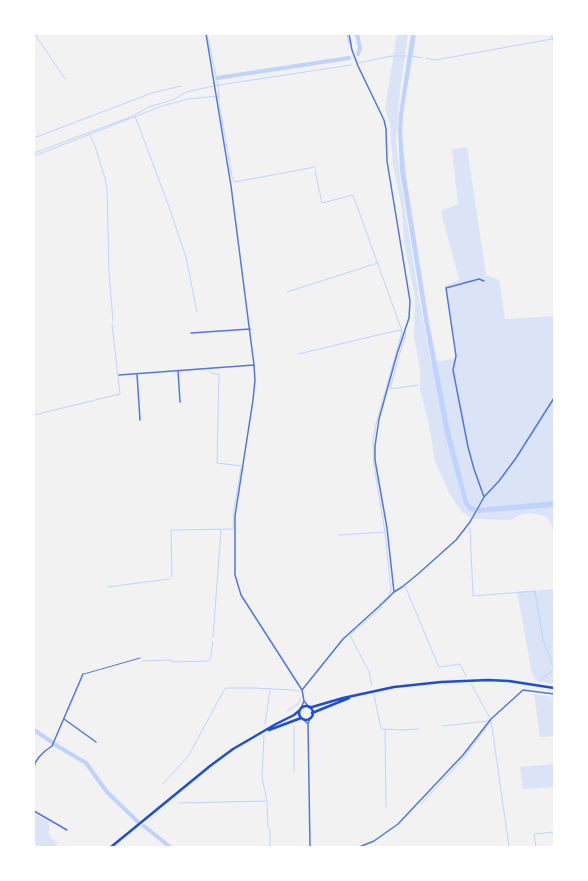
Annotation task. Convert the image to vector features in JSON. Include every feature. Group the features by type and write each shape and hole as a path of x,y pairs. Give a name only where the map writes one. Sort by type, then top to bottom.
{"main road":[{"path":"111,847 196,776 234,749 294,715 304,706 312,707 343,698 399,686 459,680 509,681 554,688"},
{"path":"267,730 302,718 310,718 312,713 351,697"},
{"path":"309,707 312,713"},
{"path":"300,709 299,714 302,718"}],"street":[{"path":"206,34 231,186 250,329 255,380 254,400 235,516 235,574 241,595 302,690 304,701 309,707"},
{"path":"349,34 352,50 358,66 384,120 386,129 387,161 405,263 410,301 409,318 379,419 375,446 375,460 387,528 394,592"},
{"path":"484,281 479,279 446,288 456,356 454,370 456,385 468,447 484,497"},
{"path":"191,333 250,329"},
{"path":"119,375 254,365"},
{"path":"178,371 180,402"},
{"path":"137,374 140,420"},
{"path":"302,690 343,639 382,605 394,592 418,574 456,540 484,497 499,481 516,458 554,398"},
{"path":"34,770 35,763 39,757 44,751 52,746 84,674"},
{"path":"359,847 374,841 403,819 463,755 491,719 523,690 554,694"},
{"path":"300,709 304,701"},
{"path":"302,718 308,724"},
{"path":"310,718 308,724 310,847"},
{"path":"64,719 96,742"},
{"path":"34,811 67,830"}],"lane":[{"path":"84,674 140,658"}],"shaded area":[{"path":"397,34 408,34 400,91 396,143 401,184 431,363 456,358 445,286 459,280 441,211 458,204 452,149 467,147 486,275 499,280 505,319 554,316 554,541 552,525 546,516 529,513 522,514 510,520 472,519 462,512 449,493 435,461 429,425 420,389 420,369 414,337 415,297 404,242 402,209 393,166 390,125 385,108"},
{"path":"554,589 554,684 538,682 532,674 517,592"},
{"path":"534,694 554,697 554,736 540,737"},
{"path":"554,764 554,787 523,789 520,767"},
{"path":"34,813 49,822 49,834 51,838 57,842 56,847 39,847 34,844"}],"water":[{"path":"411,34 416,34 403,114 402,131 405,170 428,317 449,426 468,502 471,506 476,507 474,512 469,511 464,504 445,434 426,332 400,171 398,131 399,114"},
{"path":"554,501 554,507 477,513 478,508"}],"waterway":[{"path":"207,34 218,85 219,103 232,177 235,182 315,167"},
{"path":"347,34 349,44"},
{"path":"357,34 360,48 358,54"},
{"path":"552,34 552,39 554,42"},
{"path":"34,36 36,36 65,79"},
{"path":"426,58 434,60 441,59 552,39"},
{"path":"358,63 392,56 407,56"},
{"path":"412,56 423,58"},
{"path":"217,78 349,58"},
{"path":"34,153 128,118 149,107 175,99 190,91 219,85 351,65"},
{"path":"34,138 152,93 181,86"},
{"path":"34,156 162,106 188,99 219,96"},
{"path":"135,116 186,257 197,312"},
{"path":"90,135 105,178 107,190 109,273 113,321"},
{"path":"315,170 322,203 353,195 402,331"},
{"path":"287,292 378,263"},
{"path":"34,415 120,394 112,324"},
{"path":"298,354 399,330 402,332"},
{"path":"372,686 369,672 350,635 382,607 379,604 389,596 391,590 385,532 374,465 373,442 376,424 402,332"},
{"path":"404,333 406,334 390,389 418,385"},
{"path":"209,371 214,374 219,374 217,463 242,466"},
{"path":"172,577 171,530 233,529 234,509 241,469"},
{"path":"470,528 473,596 535,591 543,640 554,668"},
{"path":"213,637 221,530"},
{"path":"339,535 385,532"},
{"path":"108,587 169,579"},
{"path":"405,586 439,667 460,664 466,676"},
{"path":"142,661 209,661 213,642"},
{"path":"540,680 554,669"},
{"path":"471,684 490,718"},
{"path":"163,784 189,755 226,688 299,691"},
{"path":"265,724 270,690"},
{"path":"374,695 382,729 418,729"},
{"path":"287,711 298,704 301,698"},
{"path":"491,720 509,847"},
{"path":"443,726 488,721"},
{"path":"421,804 461,761 491,721"},
{"path":"294,726 294,771"},
{"path":"34,730 52,742"},
{"path":"385,730 386,807"},
{"path":"264,735 262,777 267,802 270,847"},
{"path":"54,744 86,763 107,792 138,822"},
{"path":"179,803 266,801"},
{"path":"144,826 170,847"},
{"path":"536,847 534,834 554,832"}]}
